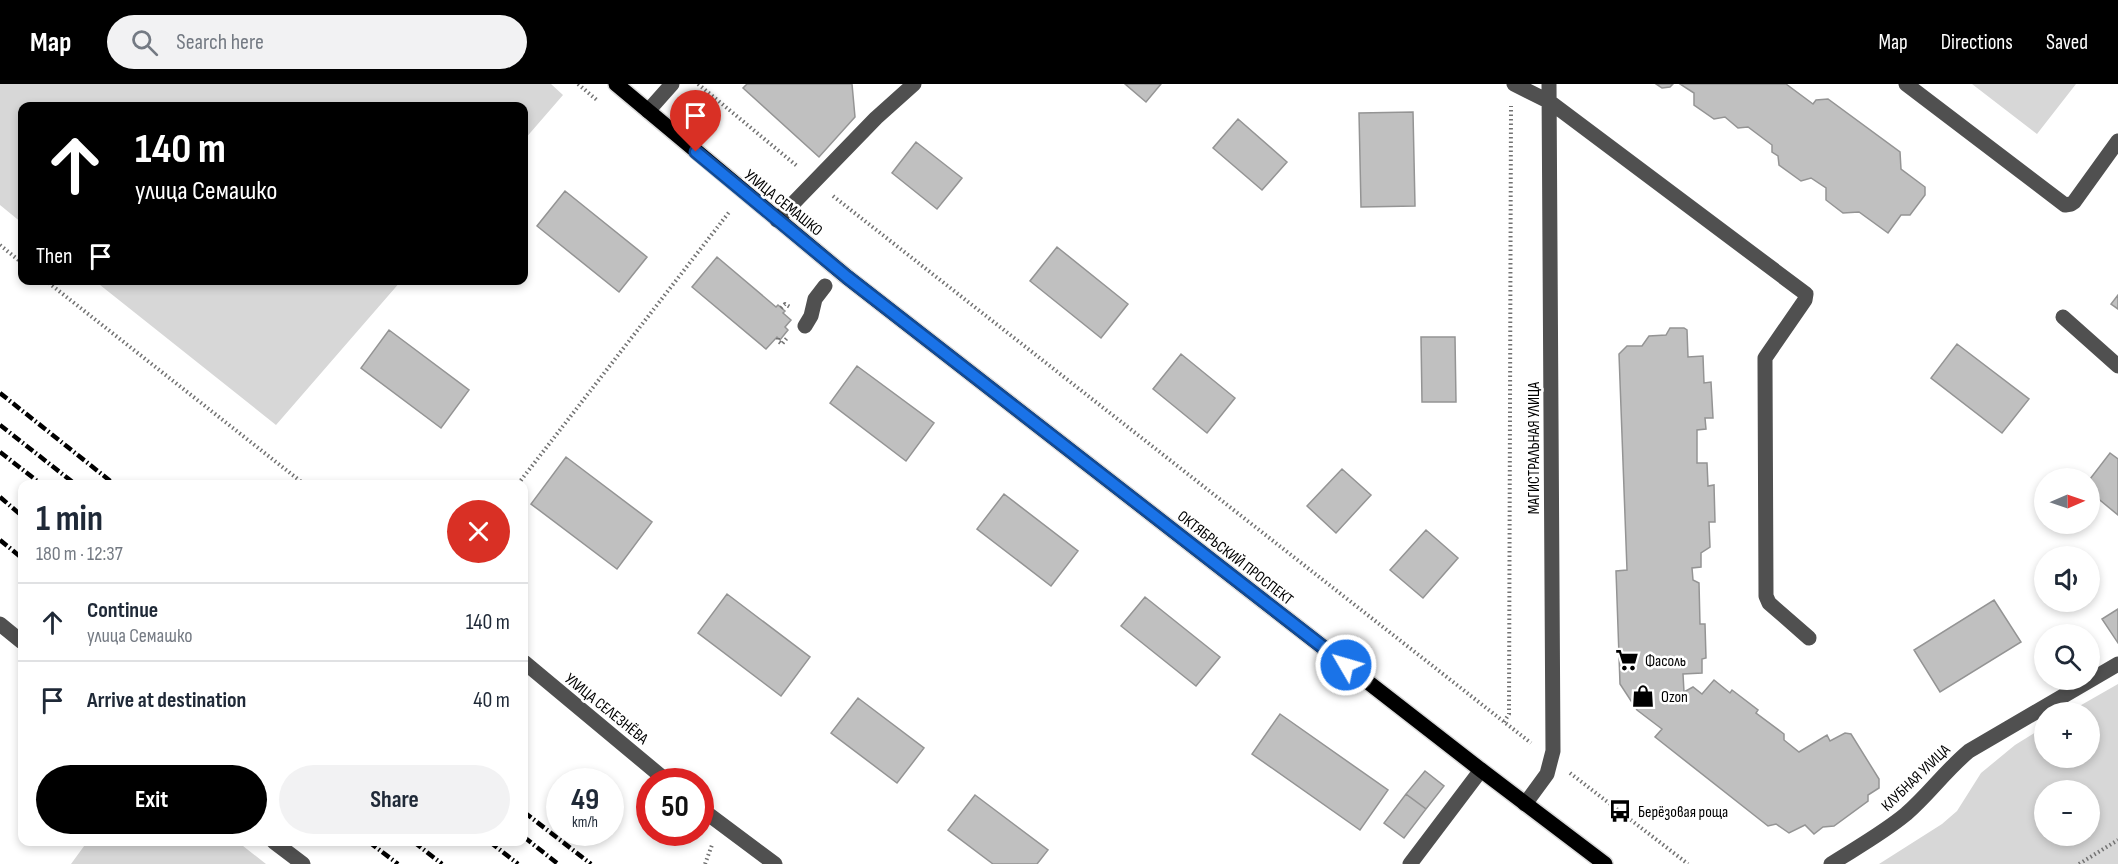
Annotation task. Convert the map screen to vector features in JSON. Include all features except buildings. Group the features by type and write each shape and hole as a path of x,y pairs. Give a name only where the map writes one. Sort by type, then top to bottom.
{"main road":[{"name":"УЛИЦА СЕМАШКО","path":"616,84 847,277"},
{"name":"ОКТЯБРЬСКИЙ ПРОСПЕКТ","path":"847,277 1605,864"}],"street":[{"path":"648,111 672,84"},
{"path":"777,219 876,118 914,84"},
{"name":"МАГИСТРАЛЬНАЯ УЛИЦА","path":"1525,804 1547,774 1552,759 1550,84"},
{"path":"1906,84 2065,205 2074,202 2118,141"},
{"path":"1513,90 1550,102 1806,294 1805,300 1765,358 1764,363 1767,596 1769,603 1809,638"},
{"path":"805,326 812,316 815,299 825,286"},
{"path":"2063,317 2118,366"},
{"path":"0,624 18,639"},
{"name":"КЛУБНАЯ УЛИЦА","path":"1831,864 1893,825 1926,795 1953,764 1970,751 2118,664"},
{"name":"УЛИЦА СЕЛЕЗНЁВА","path":"528,665 651,768"},
{"path":"1410,864 1481,770"},
{"path":"714,819 774,864"},
{"path":"279,846 303,864"}],"path":[{"path":"699,84 814,181 1688,864"},
{"path":"1504,722 1509,714 1513,90"},
{"path":"521,480 730,211"},
{"path":"0,245 18,260"},
{"path":"51,285 299,480"},
{"path":"2079,864 2118,840"}],"shaded area":[{"path":"0,84 551,84 563,95 528,135 528,102 18,102 18,220 0,205"},
{"path":"1972,84 2076,84 2037,134"},
{"path":"100,285 398,285 276,425"},
{"path":"2118,684 2118,864 1879,864 1942,824 1957,811 1981,773 2015,745 2034,733 2034,768 2100,768 2100,702 2086,702"},
{"path":"84,846 243,846 266,864 71,864"}],"railway":[{"path":"0,393 109,480"},
{"path":"0,425 70,480"},
{"path":"0,452 36,480"},
{"path":"0,497 18,513"},
{"path":"0,540 18,555"},
{"path":"528,815 591,864"},
{"path":"528,840 558,864"},
{"path":"374,846 398,864"},
{"path":"419,846 442,864"},
{"path":"495,846 518,864"}],"place":[{"name":"Фасоль","path":"1627,660"},
{"name":"Ozon","path":"1643,696"},
{"name":"Берёзовая роща","path":"1620,811"}],"route":[{"path":"696,152 847,277 1346,665"}]}
